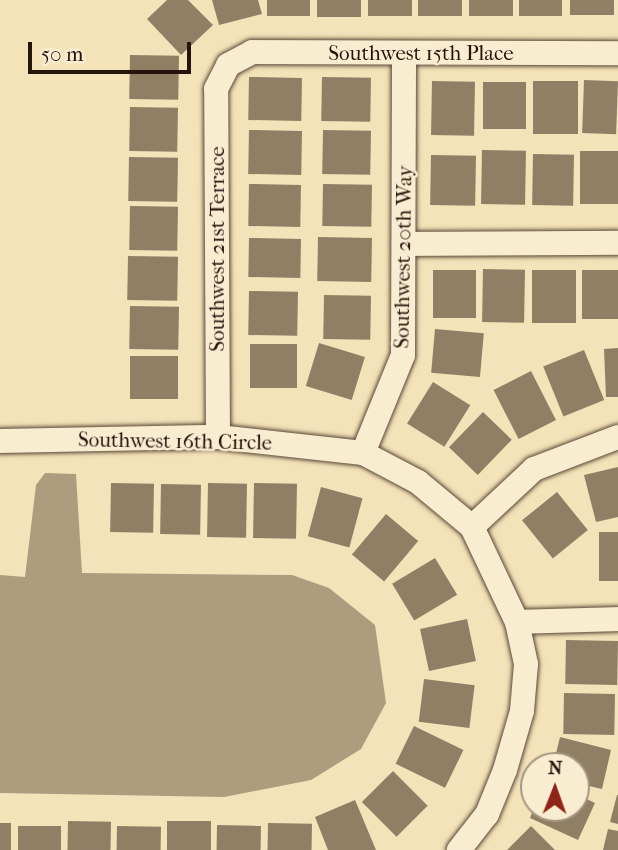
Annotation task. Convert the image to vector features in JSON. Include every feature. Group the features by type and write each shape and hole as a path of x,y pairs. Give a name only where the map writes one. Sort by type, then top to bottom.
{"street":[{"name":"Southwest 15th Place","path":"228,65 252,52 618,53"},
{"name":"Southwest 20th Way","path":"363,453 403,355 406,244 404,54"},
{"name":"Southwest 21st Terrace","path":"218,437 216,89 228,65"},
{"path":"406,244 618,243"},
{"name":"Southwest 16th Circle","path":"0,441 218,437 363,453 418,482 472,527 517,622 526,664 522,711 487,814 459,850"},
{"path":"472,527 534,469 618,437"},
{"path":"517,622 618,619"}],"shaded area":[{"path":"45,473 76,474 82,573 292,575 329,588 375,625 386,703 361,749 311,780 224,797 0,793 0,575 25,577 36,485"}],"building":[{"path":"167,0 188,0 213,25 181,55 147,19"},
{"path":"212,0 258,0 262,14 219,25"},
{"path":"267,0 310,0 310,16 267,16"},
{"path":"317,0 361,0 361,17 317,17"},
{"path":"368,0 412,0 412,16 368,16"},
{"path":"418,0 462,0 462,16 418,16"},
{"path":"469,0 513,0 513,16 469,16"},
{"path":"519,0 562,0 562,16 519,16"},
{"path":"570,0 614,0 614,15 570,15"},
{"path":"130,55 179,56 178,100 129,99"},
{"path":"249,77 302,78 301,121 248,120"},
{"path":"322,77 371,78 370,122 321,121"},
{"path":"584,80 618,81 616,134 582,133"},
{"path":"432,81 475,82 474,136 431,135"},
{"path":"533,81 578,81 578,134 533,134"},
{"path":"483,82 526,82 526,129 483,129"},
{"path":"130,107 178,108 177,152 129,151"},
{"path":"249,130 302,131 301,175 248,174"},
{"path":"323,130 371,131 370,175 322,174"},
{"path":"482,150 526,151 525,205 481,204"},
{"path":"580,151 618,151 618,204 580,204"},
{"path":"533,154 574,155 573,206 532,205"},
{"path":"431,155 476,156 475,206 430,205"},
{"path":"129,157 178,158 177,202 128,201"},
{"path":"249,184 301,185 300,227 248,226"},
{"path":"323,184 372,185 371,227 322,226"},
{"path":"130,206 178,207 177,251 129,250"},
{"path":"318,237 372,238 371,282 317,281"},
{"path":"249,238 301,239 300,278 248,277"},
{"path":"128,256 178,257 177,301 127,300"},
{"path":"483,269 525,270 524,323 482,322"},
{"path":"433,270 476,270 476,318 433,318"},
{"path":"532,270 576,270 576,323 532,323"},
{"path":"582,270 618,270 618,319 582,319"},
{"path":"249,291 298,292 297,336 248,335"},
{"path":"324,295 371,296 370,340 323,339"},
{"path":"130,306 179,307 178,350 129,349"},
{"path":"435,329 484,333 480,377 431,373"},
{"path":"319,343 365,357 352,400 306,386"},
{"path":"250,344 297,344 297,388 250,388"},
{"path":"618,348 618,397 606,397 604,349"},
{"path":"584,350 604,400 563,417 543,366"},
{"path":"130,356 178,356 178,399 130,399"},
{"path":"531,371 556,420 519,439 494,390"},
{"path":"433,382 470,405 444,447 407,424"},
{"path":"483,412 512,440 478,475 449,447"},
{"path":"618,467 618,517 596,522 584,475"},
{"path":"111,483 154,484 153,533 110,532"},
{"path":"208,483 247,484 246,538 207,537"},
{"path":"254,483 297,484 296,539 253,538"},
{"path":"161,484 201,485 200,535 160,534"},
{"path":"321,487 363,498 349,547 308,536"},
{"path":"557,492 588,530 553,558 522,520"},
{"path":"386,514 418,541 384,582 352,555"},
{"path":"599,532 618,532 618,581 599,581"},
{"path":"435,558 457,595 414,621 392,584"},
{"path":"467,619 476,661 429,671 420,629"},
{"path":"566,640 618,641 617,685 565,684"},
{"path":"424,679 475,685 469,728 419,722"},
{"path":"564,693 615,694 614,735 563,734"},
{"path":"414,726 463,750 445,788 396,764"},
{"path":"560,737 611,750 602,789 590,786 590,752 556,752"},
{"path":"393,771 428,806 397,837 362,802"},
{"path":"618,795 618,824 610,822"},
{"path":"355,800 376,850 328,850 315,817"},
{"path":"590,801 595,803 590,814"},
{"path":"68,821 111,822 111,850 67,850"},
{"path":"167,821 211,821 211,850 167,850"},
{"path":"539,822 586,822 578,840"},
{"path":"0,823 11,823 11,850 0,850"},
{"path":"268,823 312,824 312,850 268,850"},
{"path":"217,825 261,826 261,850 217,850"},
{"path":"18,826 61,826 61,850 18,850"},
{"path":"117,826 161,827 161,850 117,850"},
{"path":"531,826 555,850 507,850"},
{"path":"608,829 618,831 618,850 603,850"}]}
